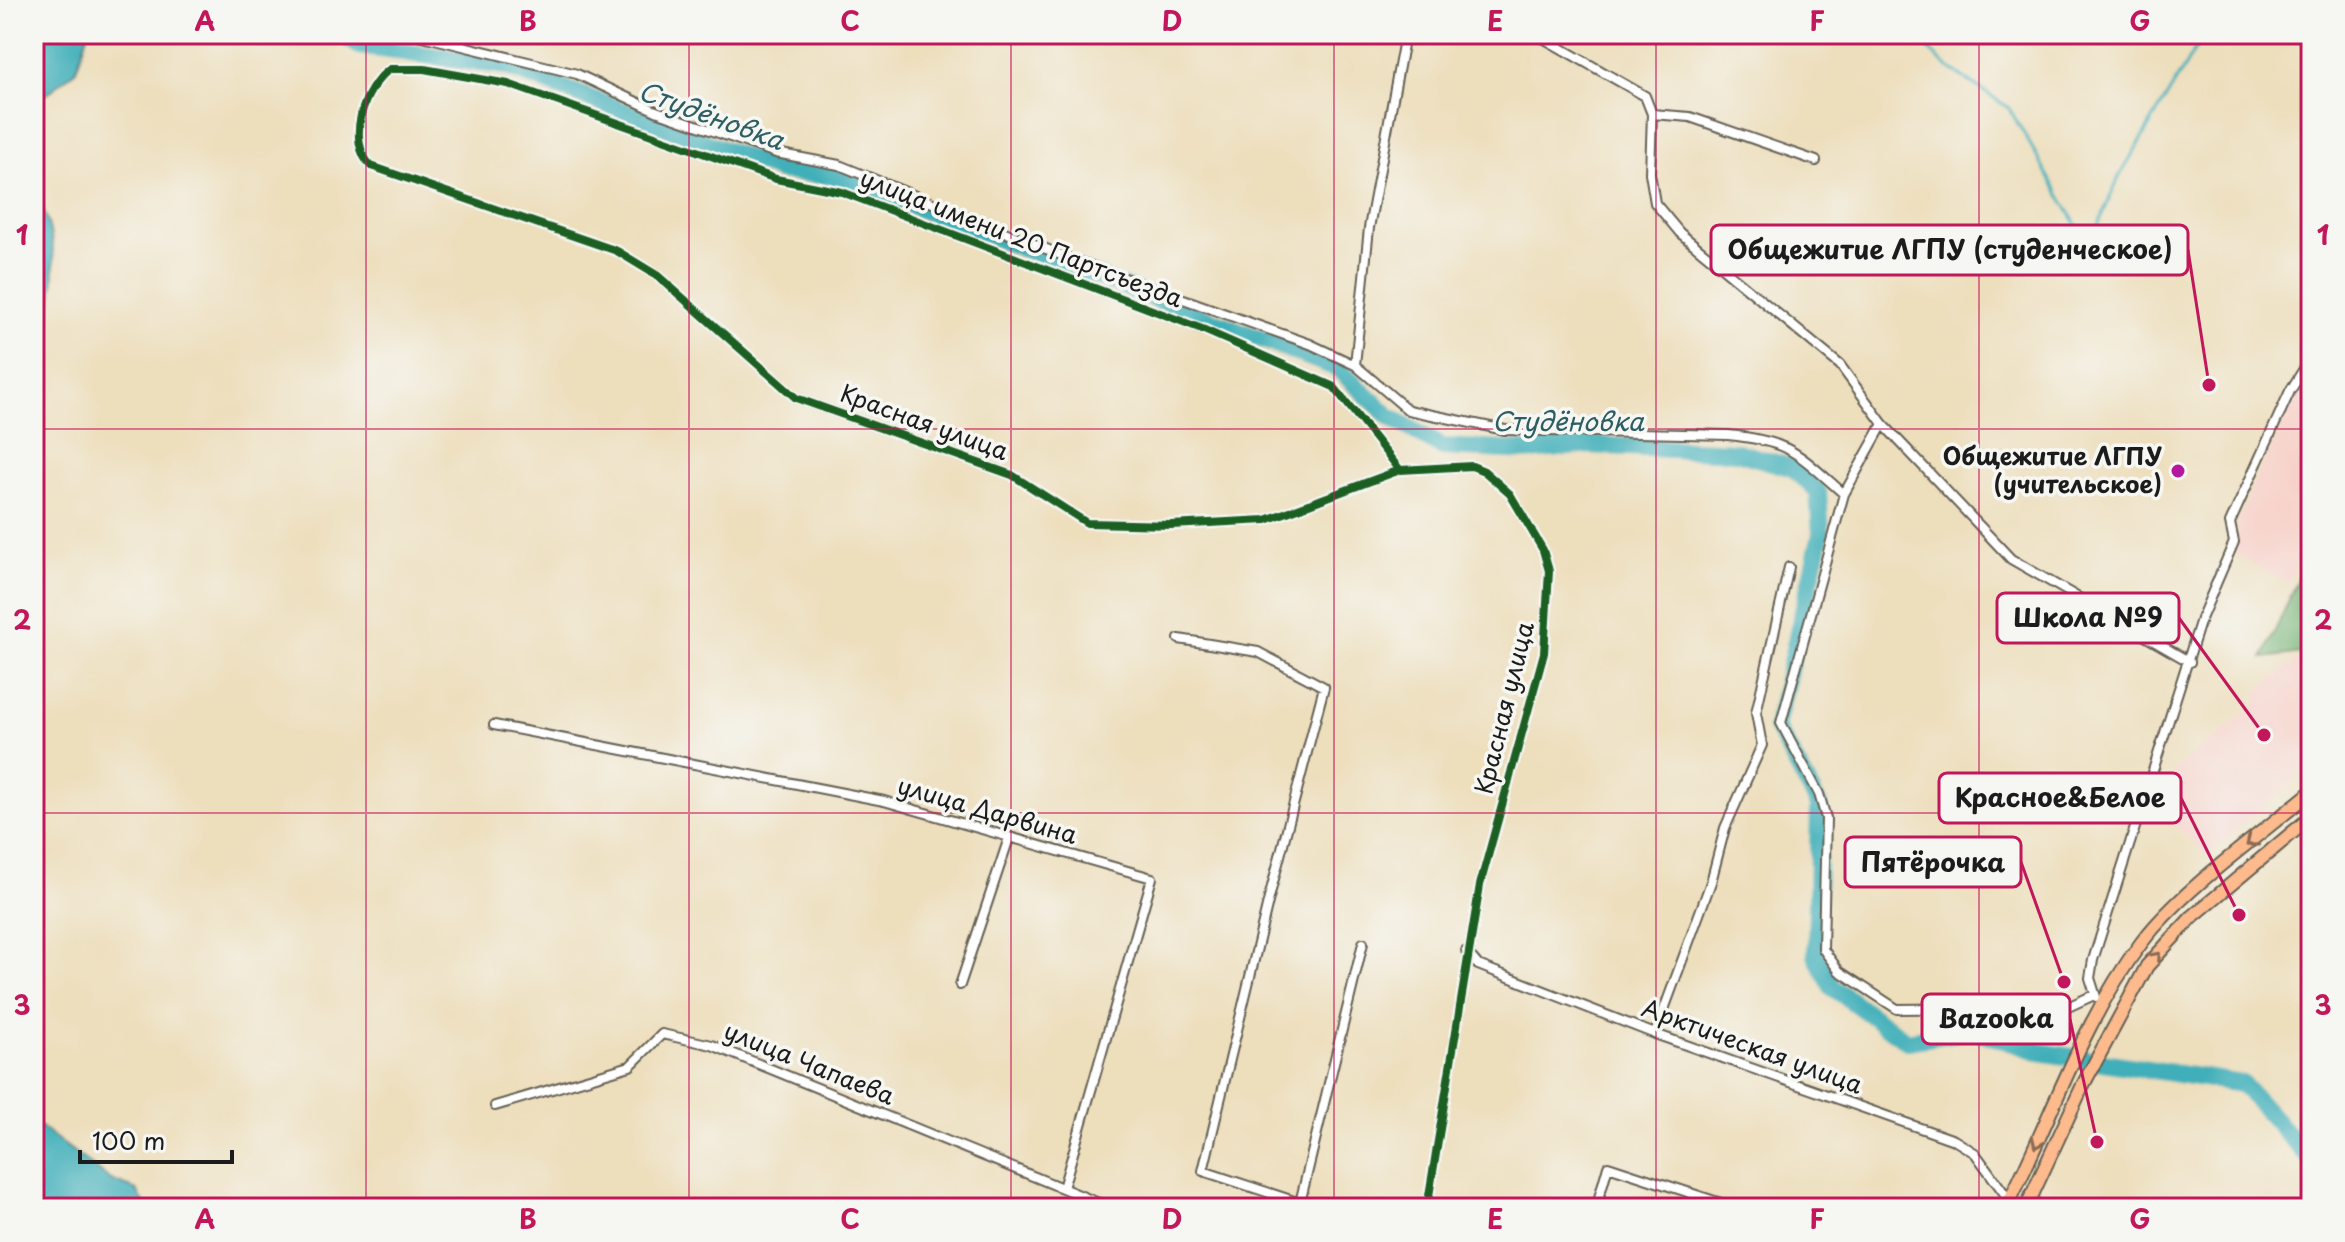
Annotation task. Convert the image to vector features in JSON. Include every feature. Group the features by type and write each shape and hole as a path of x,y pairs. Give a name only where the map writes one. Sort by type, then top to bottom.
{"main road":[{"path":"2010,1205 2098,1014 2099,998 2158,923 2311,792"},
{"path":"2026,1208 2083,1085 2147,966 2192,917 2311,817"},
{"path":"2022,1177 2024,1188 2029,1190 2038,1183"}],"street":[{"name":"улица имени 20 Партсъезда","path":"414,34 577,74 656,111 776,153 839,165 1071,259 1310,344 1355,365 1408,410 1505,430 1596,429 1760,438 1790,447 1844,494"},
{"path":"1355,365 1369,228 1405,34"},
{"path":"1536,34 1645,96 1652,114 1650,173 1655,203 1680,233 1840,365 1883,424 2011,559 2190,662"},
{"name":"улица имени 20 Партсъезда","path":"358,143 359,126 368,98 375,83 390,69 424,69 508,84 776,179 842,192 1202,329 1334,387 1400,470"},
{"path":"1652,114 1690,117 1816,161"},
{"name":"Красная улица","path":"358,143 363,158 371,166 617,251 658,276 796,398 1012,475 1087,523 1171,525 1266,520 1400,470 1472,466 1484,471 1510,494 1543,550 1549,571 1544,653 1480,885 1466,951 1427,1208"},
{"path":"1883,424 1844,494 1781,723 1819,794 1826,818 1823,949 1839,971 1897,1009 1987,1008 2049,1033 2059,1011 2099,998 2090,978 2093,960 2190,662 2201,619 2234,542 2230,523 2290,391 2311,358"},
{"path":"1655,1034 1711,882 1725,828 1762,745 1756,713 1789,567"},
{"path":"1179,639 1258,652 1324,687 1203,1171 1300,1206 1363,943"},
{"name":"улица Дарвина","path":"494,725 884,801 1152,878 1063,1188"},
{"path":"960,985 1009,838"},
{"name":"Арктическая улица","path":"1466,951 1478,965 1655,1034 1954,1140 1975,1153 2010,1205"},
{"name":"улица Чапаева","path":"495,1106 630,1066 662,1034 712,1045 1111,1208"},
{"path":"1596,1208 1608,1166 1736,1208"},
{"path":"1690,1208 1696,1196"}],"shaded area":[{"path":"2298,388 2311,393 2311,537 2288,583 2234,554 2240,514"},
{"path":"2301,656 2311,657 2311,766 2206,855 2178,828 2164,807 2175,769 2257,704 2255,693"}],"green space":[{"path":"2311,550 2307,628 2311,652 2263,658"}],"water":[{"path":"34,34 88,34 76,70 47,94 34,94"},
{"path":"34,193 45,214 54,262 50,312 34,383"},
{"path":"34,1122 111,1180 137,1190 145,1205 34,1208"}],"waterway":[{"name":"Студёновка","path":"342,34 359,46 505,66 780,171 833,176 1337,368 1389,416 1442,447 1531,451 1586,445 1737,452 1793,468 1818,492 1821,534 1776,727 1819,805 1816,955 1832,987 1907,1041 1974,1030 2040,1052 2242,1084 2311,1160"},
{"path":"1912,34 1946,66 2009,108 2089,246 2119,177 2204,34"}],"cycle path":[{"path":"1400,470 1334,387 1202,329 842,192 776,179 508,84 424,69 390,69 372,89 361,115 360,143 371,166 617,251 658,276 796,398 1012,475 1087,523 1171,525 1266,520 1400,470 1472,466 1484,471 1510,494 1543,550 1549,571 1544,653 1480,885 1427,1208"}],"place":[{"name":"Общежитие ЛГПУ (студенческое)","path":"2209,385"},
{"name":"Общежитие ЛГПУ (учительское)","path":"2178,471"},
{"name":"Школа №9","path":"2264,735"},
{"name":"Красное&Белое","path":"2239,915"},
{"name":"Пятёрочка","path":"2064,982"},
{"name":"Bazooka","path":"2097,1142"}]}
